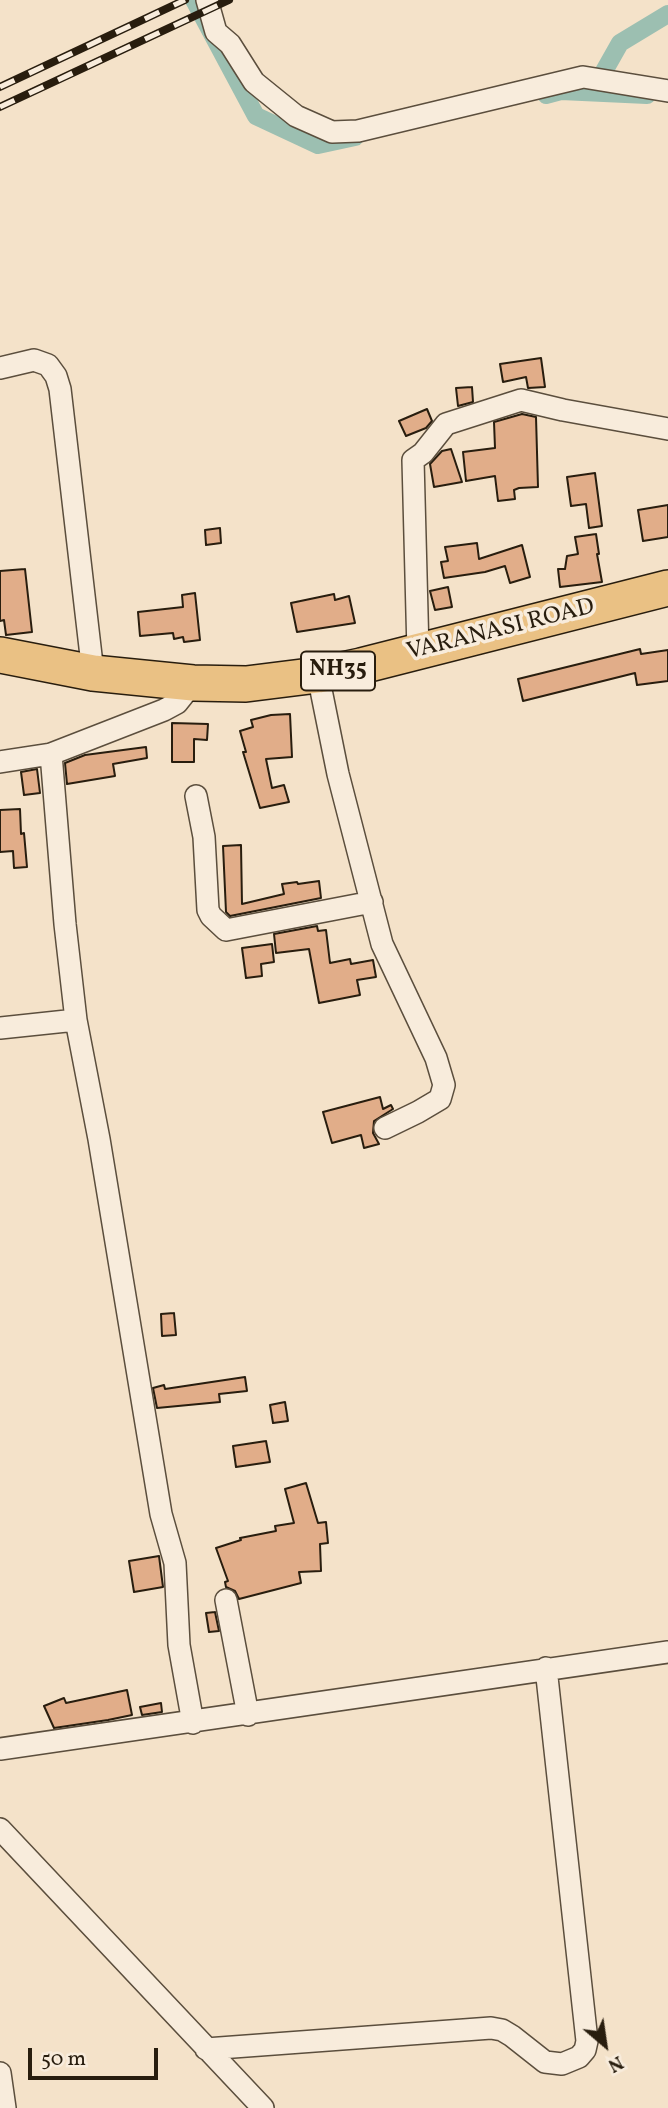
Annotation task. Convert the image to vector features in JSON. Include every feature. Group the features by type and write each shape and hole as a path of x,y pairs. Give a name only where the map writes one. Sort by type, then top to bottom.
{"highway":[{"name":"VARANASI ROAD","path":"0,655 93,673 193,683 246,684 318,675 668,588"}],"street":[{"path":"207,0 216,32 230,44 259,87 296,116 332,132 358,131 571,79 597,79 668,91"},
{"path":"0,368 34,360 48,365 56,376 60,389 93,673"},
{"path":"418,652 413,460 423,453 446,424 521,400 668,429"},
{"path":"318,675 338,774 382,944 436,1058 444,1085 440,1099 385,1128"},
{"path":"0,762 51,754 164,710 177,704 193,683"},
{"path":"51,754 76,1020 99,1139 161,1514 174,1563 179,1645 193,1723"},
{"path":"195,796 204,837 208,910 226,930 372,902"},
{"path":"0,1028 76,1020"},
{"path":"226,1600 248,1715"},
{"path":"0,1749 668,1652"},
{"path":"206,2049 491,2028 512,2036 545,2062 562,2064 579,2057 585,2050 587,2041 546,1668"},
{"path":"0,1829 264,2108"},
{"path":"0,2073 5,2108"}],"building":[{"path":"541,358 545,387 528,388 526,377 503,382 500,364"},
{"path":"472,387 473,402 458,406 456,388"},
{"path":"427,409 432,421 426,428 406,436 399,421"},
{"path":"522,414 536,417 538,487 519,488 514,490 515,499 498,501 495,476 466,481 463,452 495,448 494,422"},
{"path":"451,449 462,482 434,487 430,464 442,451"},
{"path":"595,473 602,526 589,528 586,504 571,506 567,477"},
{"path":"668,505 668,537 643,541 638,510"},
{"path":"220,528 221,543 206,545 205,530"},
{"path":"596,534 602,582 560,587 558,569 565,569 567,556 578,554 575,537"},
{"path":"477,543 479,559 522,545 530,577 510,583 505,566 444,578 441,562 448,561 445,547"},
{"path":"25,569 32,632 6,635 4,620 0,621 0,571"},
{"path":"448,587 452,607 435,610 430,591"},
{"path":"195,593 200,640 184,642 183,637 174,639 173,633 140,636 138,612 183,607 182,595"},
{"path":"334,594 335,600 349,596 355,623 297,632 291,603"},
{"path":"640,649 641,654 668,650 668,681 637,685 635,673 523,701 518,679"},
{"path":"290,714 292,757 266,759 272,788 284,785 289,802 260,808 243,752 246,752 240,731 253,727 251,720"},
{"path":"172,723 208,724 207,740 194,739 194,762 172,762"},
{"path":"146,747 147,758 113,764 115,776 67,784 65,763 85,755"},
{"path":"37,769 40,793 24,795 21,772"},
{"path":"20,809 27,867 14,868 13,851 0,852 0,810"},
{"path":"241,845 242,904 284,894 282,884 297,882 319,881 321,898 230,916 226,912 223,846"},
{"path":"317,926 318,931 326,930 330,963 350,959 351,964 373,960 376,977 357,980 360,995 319,1003 309,949 276,953 274,934"},
{"path":"272,944 274,962 261,964 262,976 246,978 242,948"},
{"path":"380,1097 383,1109 391,1105 393,1109 374,1121 373,1133 379,1144 364,1148 361,1135 332,1143 323,1112"},
{"path":"174,1313 176,1335 162,1336 161,1314"},
{"path":"245,1377 247,1391 219,1394 220,1402 157,1408 153,1388 164,1385 165,1389"},
{"path":"285,1402 288,1421 273,1423 270,1405"},
{"path":"266,1441 270,1462 236,1467 233,1446"},
{"path":"306,1483 318,1523 326,1522 328,1543 320,1544 321,1571 299,1572 301,1583 239,1599 235,1591 226,1587 225,1582 228,1581 216,1548 241,1540 240,1538 276,1531 275,1526 294,1523 285,1489"},
{"path":"159,1556 163,1587 134,1592 129,1561"},
{"path":"215,1612 219,1631 209,1632 206,1613"},
{"path":"127,1690 132,1715 108,1720 54,1728 44,1706 64,1698 66,1703"},
{"path":"161,1703 162,1712 142,1715 140,1707"}],"waterway":[{"path":"194,0 256,116 318,145 355,137"},
{"path":"594,89 620,43 668,14"},
{"path":"546,95 561,91 647,95"}],"railway":[{"path":"0,87 185,0"},
{"path":"0,107 229,0"}]}
